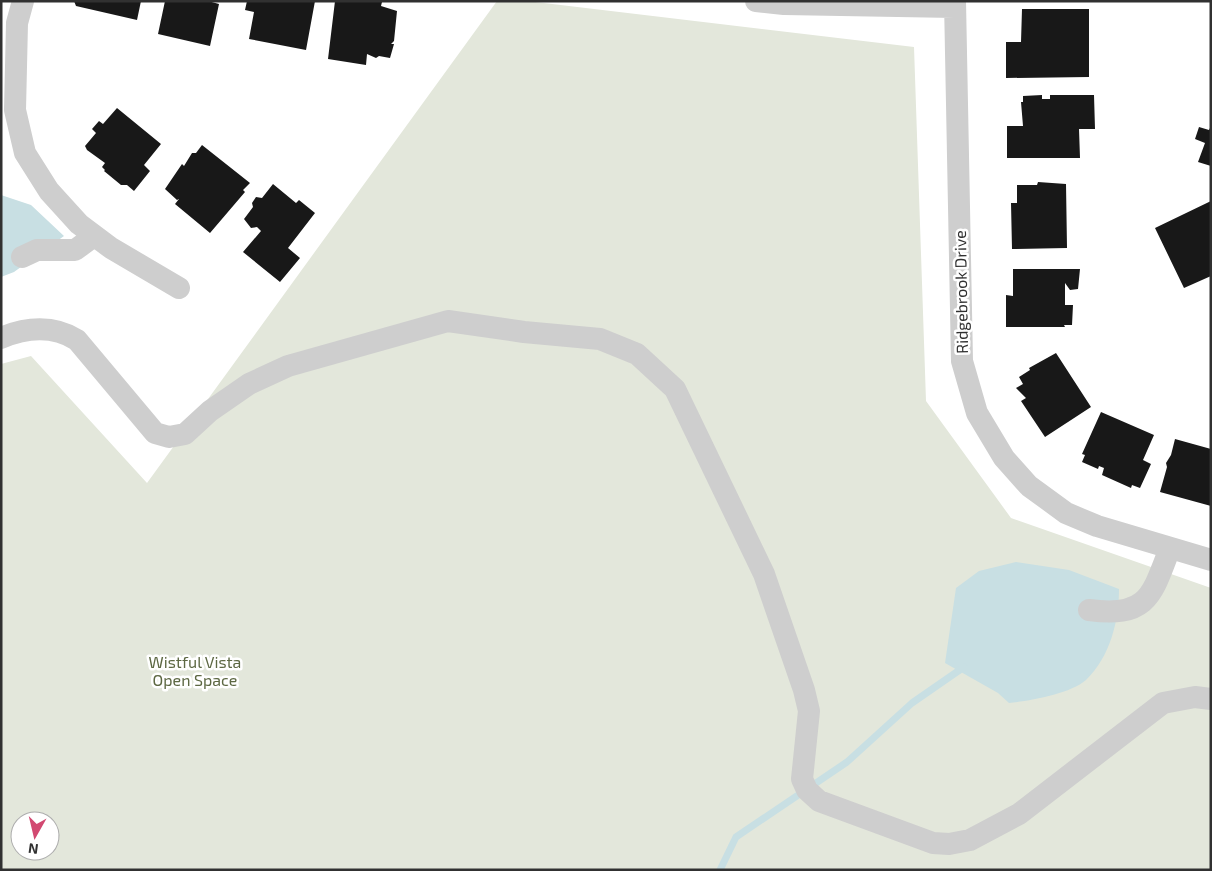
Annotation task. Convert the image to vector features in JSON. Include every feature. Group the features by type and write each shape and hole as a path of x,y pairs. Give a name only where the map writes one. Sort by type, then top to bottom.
{"street":[{"path":"23,1 17,23 14,81 15,110 25,153 49,191 78,224 94,236 179,288"},
{"path":"756,1 784,4 955,4"},
{"name":"Ridgebrook Drive","path":"955,4 962,361 977,413 1004,458 1029,486 1066,513 1097,526 1211,560"},
{"path":"22,257 37,250 75,250 94,236"},
{"path":"1,338 16,332 43,328 67,333 77,340 155,433 169,437 185,434 210,411 249,384 288,366 448,321 524,332 600,339 637,354 675,389 764,574 809,711 802,779 807,790 819,800 933,843 949,844 970,840 1018,814 1163,703 1195,696 1211,699"},
{"path":"1090,610 1113,613 1144,602 1154,590 1170,548"}],"green space":[{"name":"Wistful Vista Open Space","path":"497,1 527,1 914,47 926,401 1011,518 1211,588 1211,870 1,870 1,364 31,356 147,483"}],"water":[{"path":"1,195 31,205 64,236 14,272 1,277"},
{"path":"1016,562 1069,570 1119,589 1119,601 1115,626 1107,650 1086,680 1060,693 1038,699 1009,703 998,693 945,663 956,588 979,571"}],"building":[{"path":"74,1 141,1 137,20 76,6"},
{"path":"165,1 208,1 219,4 210,46 158,34"},
{"path":"247,1 315,1 306,50 249,39 254,12 245,10"},
{"path":"335,1 379,1 382,2 381,6 397,11 394,41 391,44 394,44 390,58 379,56 376,58 367,54 366,65 328,59"},
{"path":"1022,9 1089,9 1089,77 1006,78 1006,42 1021,42"},
{"path":"1042,95 1042,99 1050,99 1050,95 1094,95 1095,129 1079,129 1080,158 1007,158 1007,126 1023,126 1021,102 1023,102 1023,96"},
{"path":"117,108 161,144 144,165 150,171 134,191 127,185 121,185 104,171 102,167 105,163 87,150 85,146 96,133 92,129 99,121 103,124"},
{"path":"1211,126 1211,166 1198,162 1205,143 1195,139 1199,127 1209,130"},
{"path":"202,145 250,183 243,190 245,192 210,233 175,204 179,199 177,200 165,189 182,164 184,166 192,153 196,153"},
{"path":"1038,182 1066,184 1067,248 1012,249 1011,203 1017,203 1017,185 1037,185"},
{"path":"273,184 296,203 299,200 315,213 288,248 300,258 280,282 243,252 261,231 257,227 251,228 244,219 253,207 252,203 256,197 262,198"},
{"path":"1211,201 1211,276 1184,288 1155,228"},
{"path":"1013,269 1080,269 1078,289 1070,290 1065,283 1065,305 1073,305 1072,325 1064,325 1065,327 1006,327 1006,295 1013,296"},
{"path":"1056,353 1091,407 1045,437 1021,401 1026,398 1016,388 1023,384 1019,377 1030,370 1029,368"},
{"path":"1101,412 1154,435 1143,460 1151,464 1140,488 1132,485 1131,488 1102,475 1104,468 1099,466 1098,469 1082,462 1085,455 1082,454"},
{"path":"1175,439 1211,449 1211,506 1160,492 1167,467 1166,463 1171,455"}],"waterway":[{"path":"720,870 736,837 847,762 912,703 964,667"}]}
